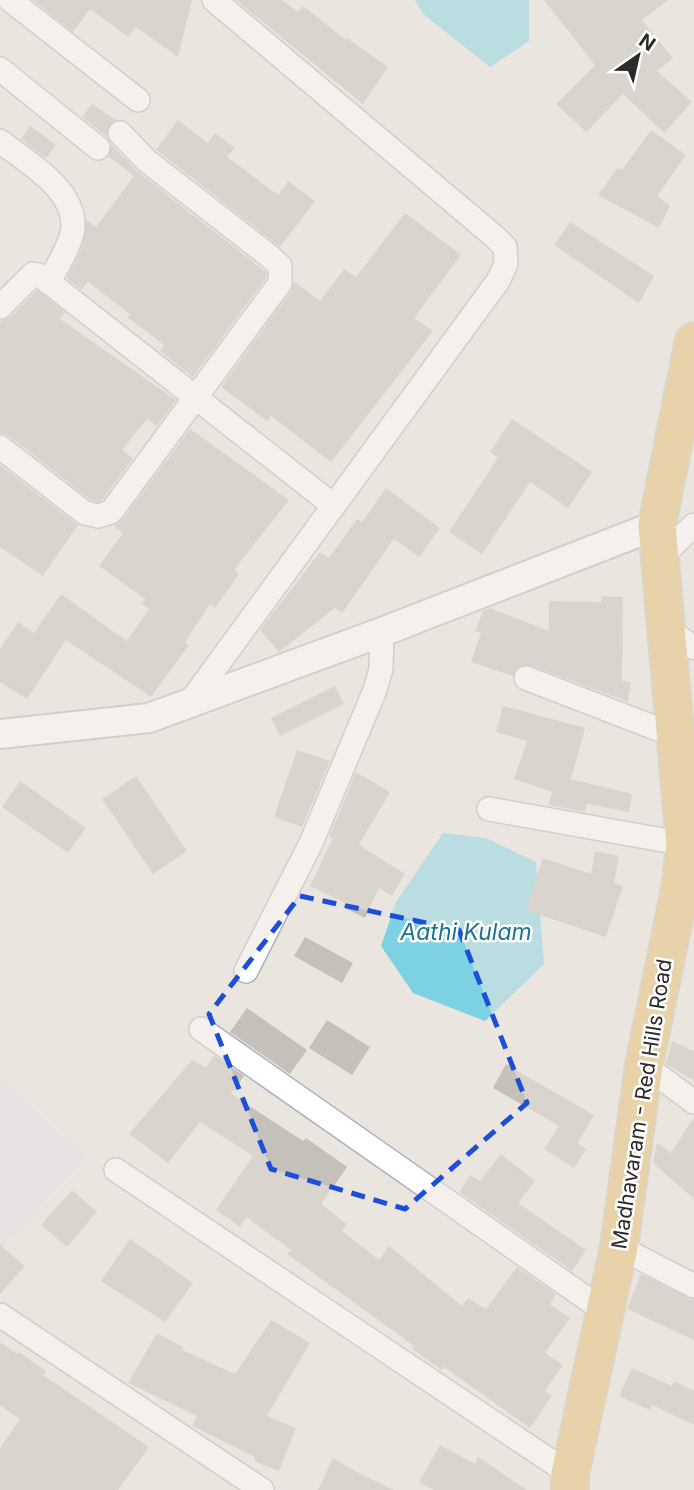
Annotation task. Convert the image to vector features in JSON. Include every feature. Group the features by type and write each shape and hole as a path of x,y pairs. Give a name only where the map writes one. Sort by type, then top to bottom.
{"main road":[{"name":"Madhavaram - Red Hills Road","path":"570,1482 619,1247 644,1065 687,887 687,820 676,736 680,638 658,542 694,341"}],"street":[{"path":"10,0 138,100"},
{"path":"188,705 498,281 506,264 505,247 214,0"},
{"path":"0,69 98,148"},
{"path":"0,447 85,513 98,516 111,512 280,283 280,266 146,161 120,133"},
{"path":"0,141 52,183 64,196 71,211 73,229 49,283"},
{"path":"0,307 33,274 49,283 334,506"},
{"path":"0,734 149,718 382,632 658,542 694,525"},
{"path":"246,971 311,843 374,690 381,668 382,632"},
{"path":"526,678 676,736"},
{"path":"489,809 687,820"},
{"path":"201,1028 604,1310"},
{"path":"644,1065 694,1102"},
{"path":"116,1170 570,1482"},
{"path":"619,1247 694,1286"},
{"path":"0,1314 262,1490"}],"highlighted area":[{"path":"300,896 459,930 527,1103 405,1209 271,1169 209,1014"}],"shaded area":[{"path":"0,1080 86,1157 0,1250"}],"water":[{"path":"415,0 529,0 529,41 490,67 423,14"},
{"name":"Aathi Kulam","path":"443,833 486,838 536,862 544,964 485,1021 413,993 381,946 396,902"}],"building":[{"path":"33,0 192,0 178,57 136,27 128,37 90,9 73,32"},
{"path":"236,0 282,0 298,12 303,6 346,40 347,38 388,67 363,104"},
{"path":"544,0 668,0 642,20 673,58 657,71 692,102 664,133 623,94 586,132 556,104 595,65"},
{"path":"92,104 116,120 107,129 107,137 82,117"},
{"path":"178,120 208,143 215,133 235,148 227,157 278,195 288,181 315,201 280,247 156,150"},
{"path":"30,126 56,145 46,158 21,139"},
{"path":"651,130 686,155 657,196 670,206 659,228 598,195 618,167 622,170"},
{"path":"111,144 138,172 266,272 266,278 193,377 160,351 164,345 127,317 130,314 88,282 81,290 67,278 83,245 86,220 96,227 134,176 109,157"},
{"path":"405,213 461,255 414,318 433,331 331,462 271,416 267,421 221,387 291,291 294,281 320,301 344,269 356,277"},
{"path":"570,222 654,276 639,303 554,245"},
{"path":"37,290 65,312 60,319 176,400 157,426 147,419 122,450 133,458 102,500 97,502 9,436 0,433 0,321 10,317"},
{"path":"512,419 592,472 568,508 530,482 482,554 449,532 498,458 490,452"},
{"path":"190,429 289,500 234,570 239,574 215,608 210,604 185,642 189,645 151,697 66,640 27,699 0,682 0,649 18,622 34,633 61,594 127,641 149,609 142,604 145,599 99,566 123,533 114,526 122,520"},
{"path":"0,465 78,525 43,576 0,547"},
{"path":"386,488 440,528 419,557 394,539 342,613 335,608 279,652 260,630 320,552 329,558 357,519 362,522"},
{"path":"602,596 623,597 622,681 631,682 628,702 530,665 518,667 513,676 471,662 481,633 475,631 483,611 490,608 549,631 549,601 601,602"},
{"path":"335,686 344,704 280,736 271,718"},
{"path":"503,706 585,728 571,779 632,794 629,812 587,804 585,812 548,805 552,792 514,779 527,741 496,732"},
{"path":"297,750 330,761 302,827 274,817"},
{"path":"356,772 390,792 359,845 405,874 392,896 379,888 365,918 343,907 345,903 310,886 333,838 329,837"},
{"path":"136,776 187,851 153,874 102,799"},
{"path":"20,781 86,828 68,853 2,807"},
{"path":"595,851 619,856 614,883 623,886 606,937 526,910 543,858 591,874"},
{"path":"305,937 353,963 342,983 294,956"},
{"path":"247,1008 307,1050 290,1074 230,1032"},
{"path":"327,1020 370,1047 352,1075 309,1048"},
{"path":"672,1041 694,1051 694,1081 666,1064"},
{"path":"214,1055 244,1076 231,1094 303,1141 306,1138 347,1167 321,1204 347,1224 342,1231 379,1260 389,1246 462,1306 468,1298 486,1309 517,1267 556,1294 550,1304 570,1318 545,1353 563,1365 545,1391 552,1396 530,1428 444,1367 442,1370 412,1349 414,1346 287,1254 291,1250 246,1217 240,1227 216,1210 253,1156 200,1122 168,1163 129,1134 192,1060 206,1068"},
{"path":"506,1064 594,1115 578,1143 586,1149 574,1168 544,1149 559,1126 493,1088"},
{"path":"694,1117 694,1199 653,1163 657,1143 671,1153"},
{"path":"501,1154 535,1181 518,1203 586,1250 572,1271 459,1192 470,1175 480,1181"},
{"path":"72,1190 97,1212 67,1247 41,1225"},
{"path":"130,1239 193,1283 165,1322 101,1281"},
{"path":"0,1245 25,1266 0,1294"},
{"path":"641,1274 694,1300 694,1340 627,1309"},
{"path":"271,1320 310,1343 267,1416 296,1428 279,1471 254,1461 255,1457 192,1426 197,1416 128,1383 157,1333 183,1347 182,1350 235,1374"},
{"path":"0,1342 46,1371 43,1375 149,1447 118,1490 0,1490 0,1448 20,1419 0,1405"},
{"path":"632,1368 672,1386 674,1381 694,1391 694,1425 652,1405 650,1410 619,1396"},
{"path":"440,1445 475,1464 478,1457 527,1490 434,1490 419,1482"},
{"path":"333,1458 353,1470 394,1490 318,1490"}]}
